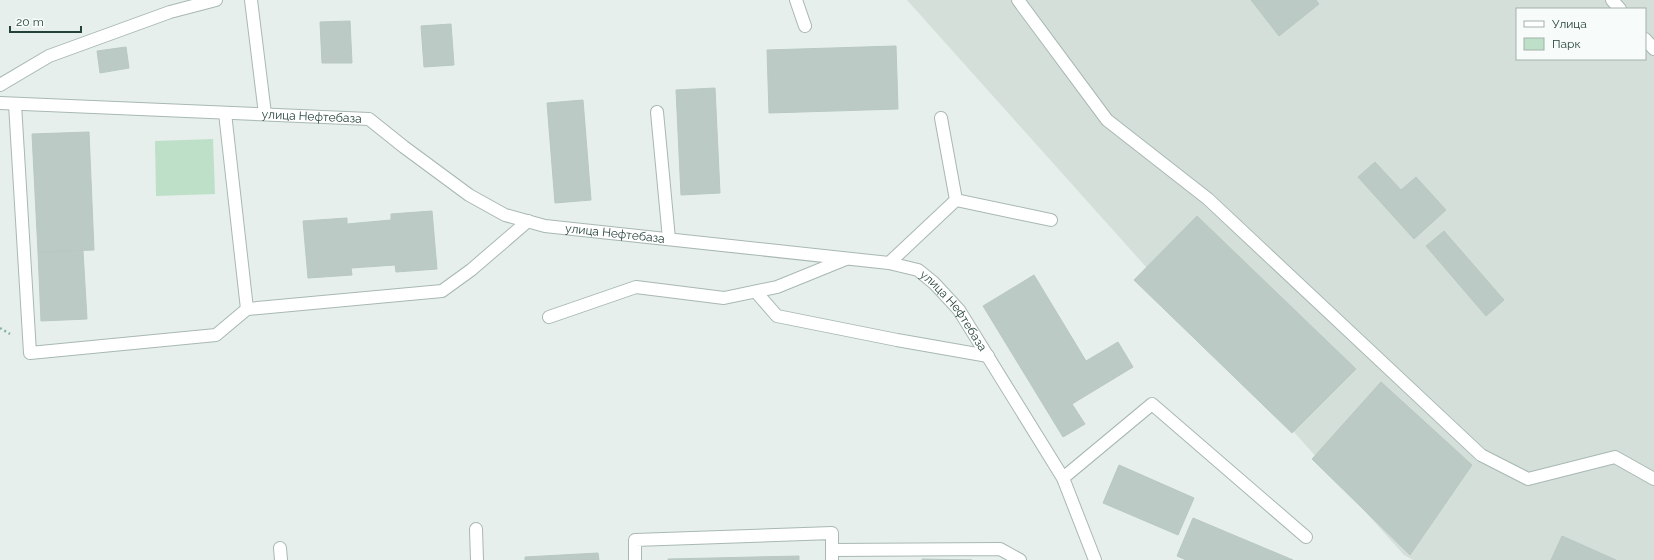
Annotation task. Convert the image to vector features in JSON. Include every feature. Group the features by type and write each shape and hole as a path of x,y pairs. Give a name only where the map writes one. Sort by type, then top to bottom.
{"street":[{"path":"0,84 49,56 170,12 216,0"},
{"path":"251,0 265,114"},
{"path":"796,0 805,26"},
{"path":"1018,0 1107,120 1208,199 1481,455 1528,479 1615,457 1654,478"},
{"path":"1612,0 1619,8"},
{"path":"1646,40 1654,49"},
{"name":"улица Нефтебаза","path":"0,103 369,119 469,195 505,215 545,226 848,258 889,263 918,270 934,283 959,310 1063,478 1095,560"},
{"path":"15,104 30,353 216,335 246,309 442,291 471,270 528,221"},
{"path":"657,112 669,239"},
{"path":"225,113 246,309"},
{"path":"941,118 956,200"},
{"path":"956,200 1051,220"},
{"path":"889,263 956,200"},
{"path":"549,317 636,287 724,298 756,292 776,287 848,258"},
{"path":"756,292 777,316 897,340 988,356"},
{"path":"1063,478 1152,404 1306,538"},
{"path":"476,529 477,560"},
{"path":"635,560 635,540 832,533 832,555 1000,549 1020,560"}],"shaded area":[{"path":"907,0 1654,0 1654,560 1413,560 1404,555"}],"green space":[{"path":"213,139 215,194 156,196 155,141"}],"building":[{"path":"1251,0 1316,0 1319,4 1279,36"},
{"path":"350,21 352,63 322,63 320,22"},
{"path":"451,24 454,65 424,67 421,26"},
{"path":"896,46 898,109 769,113 767,50"},
{"path":"126,47 129,68 100,73 97,51"},
{"path":"715,88 720,193 681,195 676,90"},
{"path":"583,100 591,200 555,203 547,103"},
{"path":"89,132 94,250 38,252 32,134"},
{"path":"1375,162 1401,190 1416,177 1446,210 1414,239 1358,177"},
{"path":"432,211 437,269 396,272 395,265 351,268 352,275 308,278 303,221 347,218 347,224 391,220 391,214"},
{"path":"1197,216 1356,369 1292,433 1134,280"},
{"path":"1444,231 1504,300 1486,316 1426,246"},
{"path":"83,251 87,319 41,321 38,252"},
{"path":"1034,275 1086,361 1118,342 1133,367 1072,404 1085,424 1063,437 983,306"},
{"path":"1381,382 1472,465 1410,555 1312,459"},
{"path":"1119,465 1194,498 1178,535 1103,503"},
{"path":"1193,518 1293,560 1186,560 1177,556"},
{"path":"1562,536 1616,560 1551,560"},
{"path":"598,553 599,560 525,560 525,557"},
{"path":"799,556 799,560 668,560 668,559"},
{"path":"922,559 972,560 922,560"}]}
